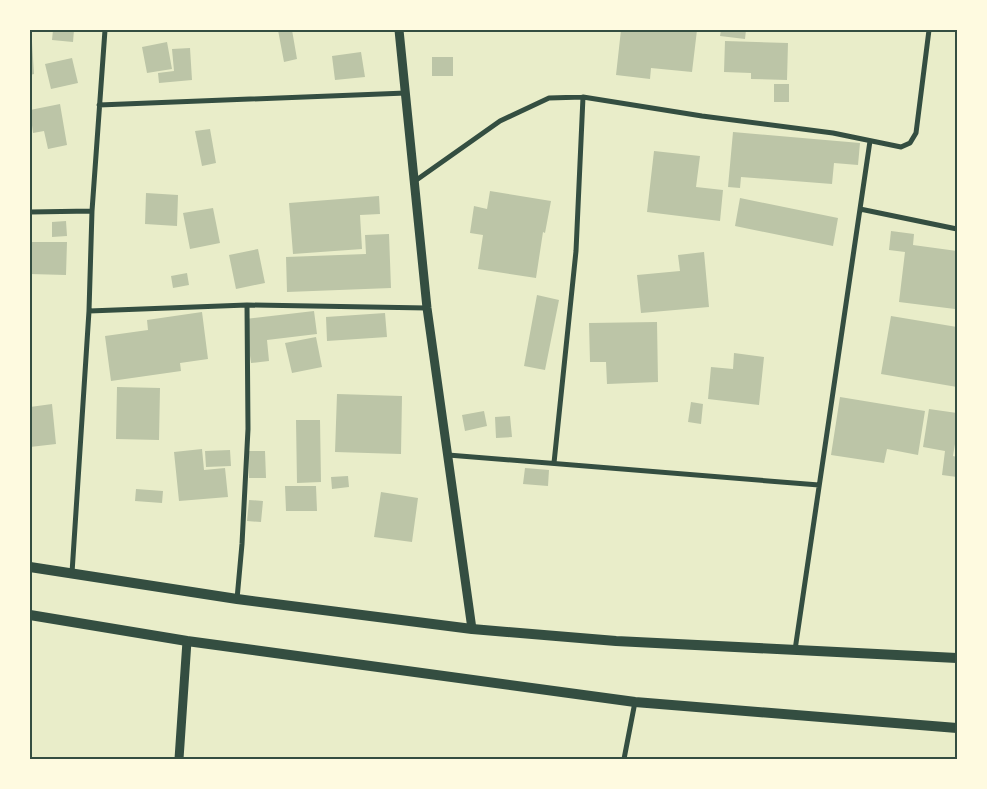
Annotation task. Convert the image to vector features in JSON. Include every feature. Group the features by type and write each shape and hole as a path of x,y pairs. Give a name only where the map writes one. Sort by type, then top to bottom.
{"main road":[{"path":"30,567 237,599 472,629 616,641 957,658"},
{"path":"30,615 187,640 634,702 957,728"}],"street":[{"path":"72,573 89,311 92,211 105,30"},
{"path":"399,30 407,94 427,308 472,629"},
{"path":"415,181 500,121 549,98 583,97 702,116 833,133 900,147 910,143 916,133 929,30"},
{"path":"99,105 407,94"},
{"path":"554,463 576,251 583,97"},
{"path":"795,650 870,141"},
{"path":"860,209 957,229"},
{"path":"30,212 92,211"},
{"path":"89,311 247,306 427,308"},
{"path":"237,599 248,429 247,306"},
{"path":"448,455 819,485"},
{"path":"180,759 187,640"},
{"path":"624,759 634,702"}],"building":[{"path":"53,30 74,30 73,42 52,40"},
{"path":"278,30 292,30 297,59 284,62"},
{"path":"621,30 697,30 692,72 651,68 650,79 616,75"},
{"path":"721,30 746,30 745,39 720,36"},
{"path":"725,41 788,43 787,80 751,79 751,73 724,72"},
{"path":"30,42 32,42 34,74 30,75"},
{"path":"167,42 172,69 147,73 142,47"},
{"path":"190,48 192,80 159,83 158,73 174,71 172,49"},
{"path":"361,52 365,77 335,80 332,56"},
{"path":"432,57 453,57 453,76 432,76"},
{"path":"72,58 78,83 51,89 45,64"},
{"path":"774,84 789,84 789,102 774,102"},
{"path":"60,104 67,145 48,149 44,131 33,133 30,110"},
{"path":"210,129 216,163 202,166 195,131"},
{"path":"733,132 860,143 858,165 834,163 832,184 741,177 740,188 728,187"},
{"path":"654,151 700,156 696,187 723,190 720,221 647,212"},
{"path":"490,191 551,201 545,233 543,232 536,278 478,269 483,235 470,233 474,206 487,209"},
{"path":"146,193 178,195 177,226 145,224"},
{"path":"379,196 380,214 360,215 362,249 293,254 289,203"},
{"path":"740,198 838,218 833,246 735,226"},
{"path":"213,208 220,243 190,249 183,213"},
{"path":"66,221 67,236 52,237 52,222"},
{"path":"891,231 914,234 913,245 957,251 955,309 899,302 905,252 889,250"},
{"path":"389,234 391,288 287,292 286,257 366,254 365,235"},
{"path":"30,242 67,242 66,275 30,274"},
{"path":"258,249 265,283 236,289 229,255"},
{"path":"704,252 709,307 641,313 637,275 680,271 678,255"},
{"path":"187,273 189,285 173,288 171,276"},
{"path":"537,295 559,300 545,370 524,366"},
{"path":"314,311 317,334 267,340 269,361 251,363 245,319"},
{"path":"202,312 208,359 180,363 181,371 111,381 105,336 148,330 147,320"},
{"path":"385,313 387,337 327,341 326,317"},
{"path":"891,316 957,327 957,387 881,374"},
{"path":"657,322 658,382 607,384 606,362 590,362 589,323"},
{"path":"316,337 322,367 292,373 285,343"},
{"path":"734,353 764,357 759,405 708,399 711,367 733,369"},
{"path":"117,387 160,388 159,440 116,439"},
{"path":"337,394 402,396 401,454 335,452"},
{"path":"840,397 925,411 918,455 887,449 884,463 831,455"},
{"path":"691,402 703,404 701,424 688,422"},
{"path":"52,404 56,444 30,447 30,407"},
{"path":"929,409 957,413 957,432 953,456 957,457 957,477 942,475 945,451 923,447"},
{"path":"484,411 487,426 465,431 462,415"},
{"path":"510,416 512,437 496,438 495,417"},
{"path":"296,420 320,420 321,482 297,483"},
{"path":"202,449 204,470 225,468 228,497 179,501 174,452"},
{"path":"230,450 231,466 206,467 205,451"},
{"path":"249,451 265,451 266,478 249,478"},
{"path":"525,468 549,470 548,486 523,484"},
{"path":"348,476 349,487 332,489 331,477"},
{"path":"285,486 316,486 317,511 286,511"},
{"path":"136,489 163,491 162,503 135,501"},
{"path":"381,492 418,498 412,542 374,537"},
{"path":"249,500 263,501 261,522 247,521"}]}
